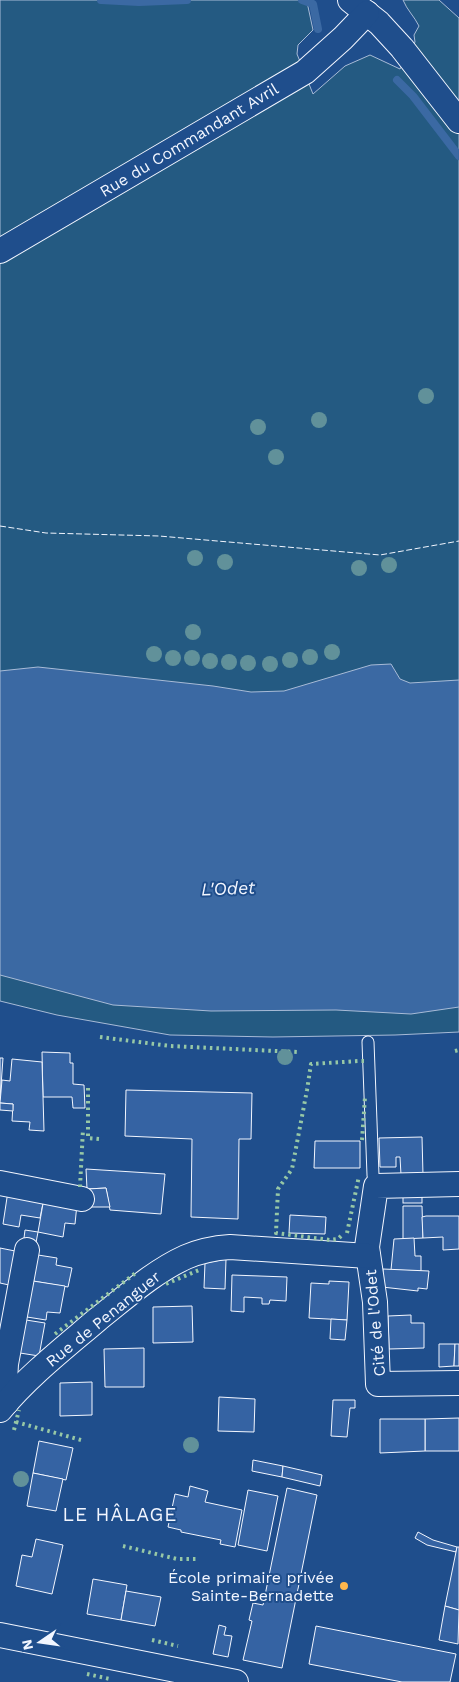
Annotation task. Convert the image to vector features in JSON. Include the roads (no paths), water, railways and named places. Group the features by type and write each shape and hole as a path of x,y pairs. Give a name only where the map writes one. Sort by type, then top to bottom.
{"street":[{"path":"358,6 379,23 402,48 459,121"},
{"name":"Rue du Commandant Avril","path":"0,251 305,72 343,38 358,6"},
{"path":"0,1183 82,1198"},
{"path":"376,1186 459,1184"},
{"name":"Cité de l'Odet","path":"376,1186 367,1238 368,1256 376,1302 378,1384 459,1383"},
{"name":"Rue de Penanguer","path":"4,1406 70,1343 117,1304 161,1270 188,1256 215,1248 230,1247 368,1256"},
{"path":"4,1406 6,1364 27,1250"},
{"path":"0,1635 236,1682"}],"lane":[{"name":"Cité de l'Odet","path":"368,1042 373,1176 376,1186"}],"water":[{"name":"L'Odet","path":"391,664 400,679 410,683 459,680 459,1007 411,1014 336,1010 211,1011 113,1005 0,975 0,671 38,667 213,686 251,692 284,691 371,665"}],"waterway":[{"path":"101,0 139,2 187,0"},
{"path":"302,0 313,4 318,29"},
{"path":"397,80 413,96 459,156"}],"place":[{"name":"École primaire privée Sainte-Bernadette","path":"344,1586"}],"district":[{"name":"LE HÂLAGE","path":"120,1514"}]}
